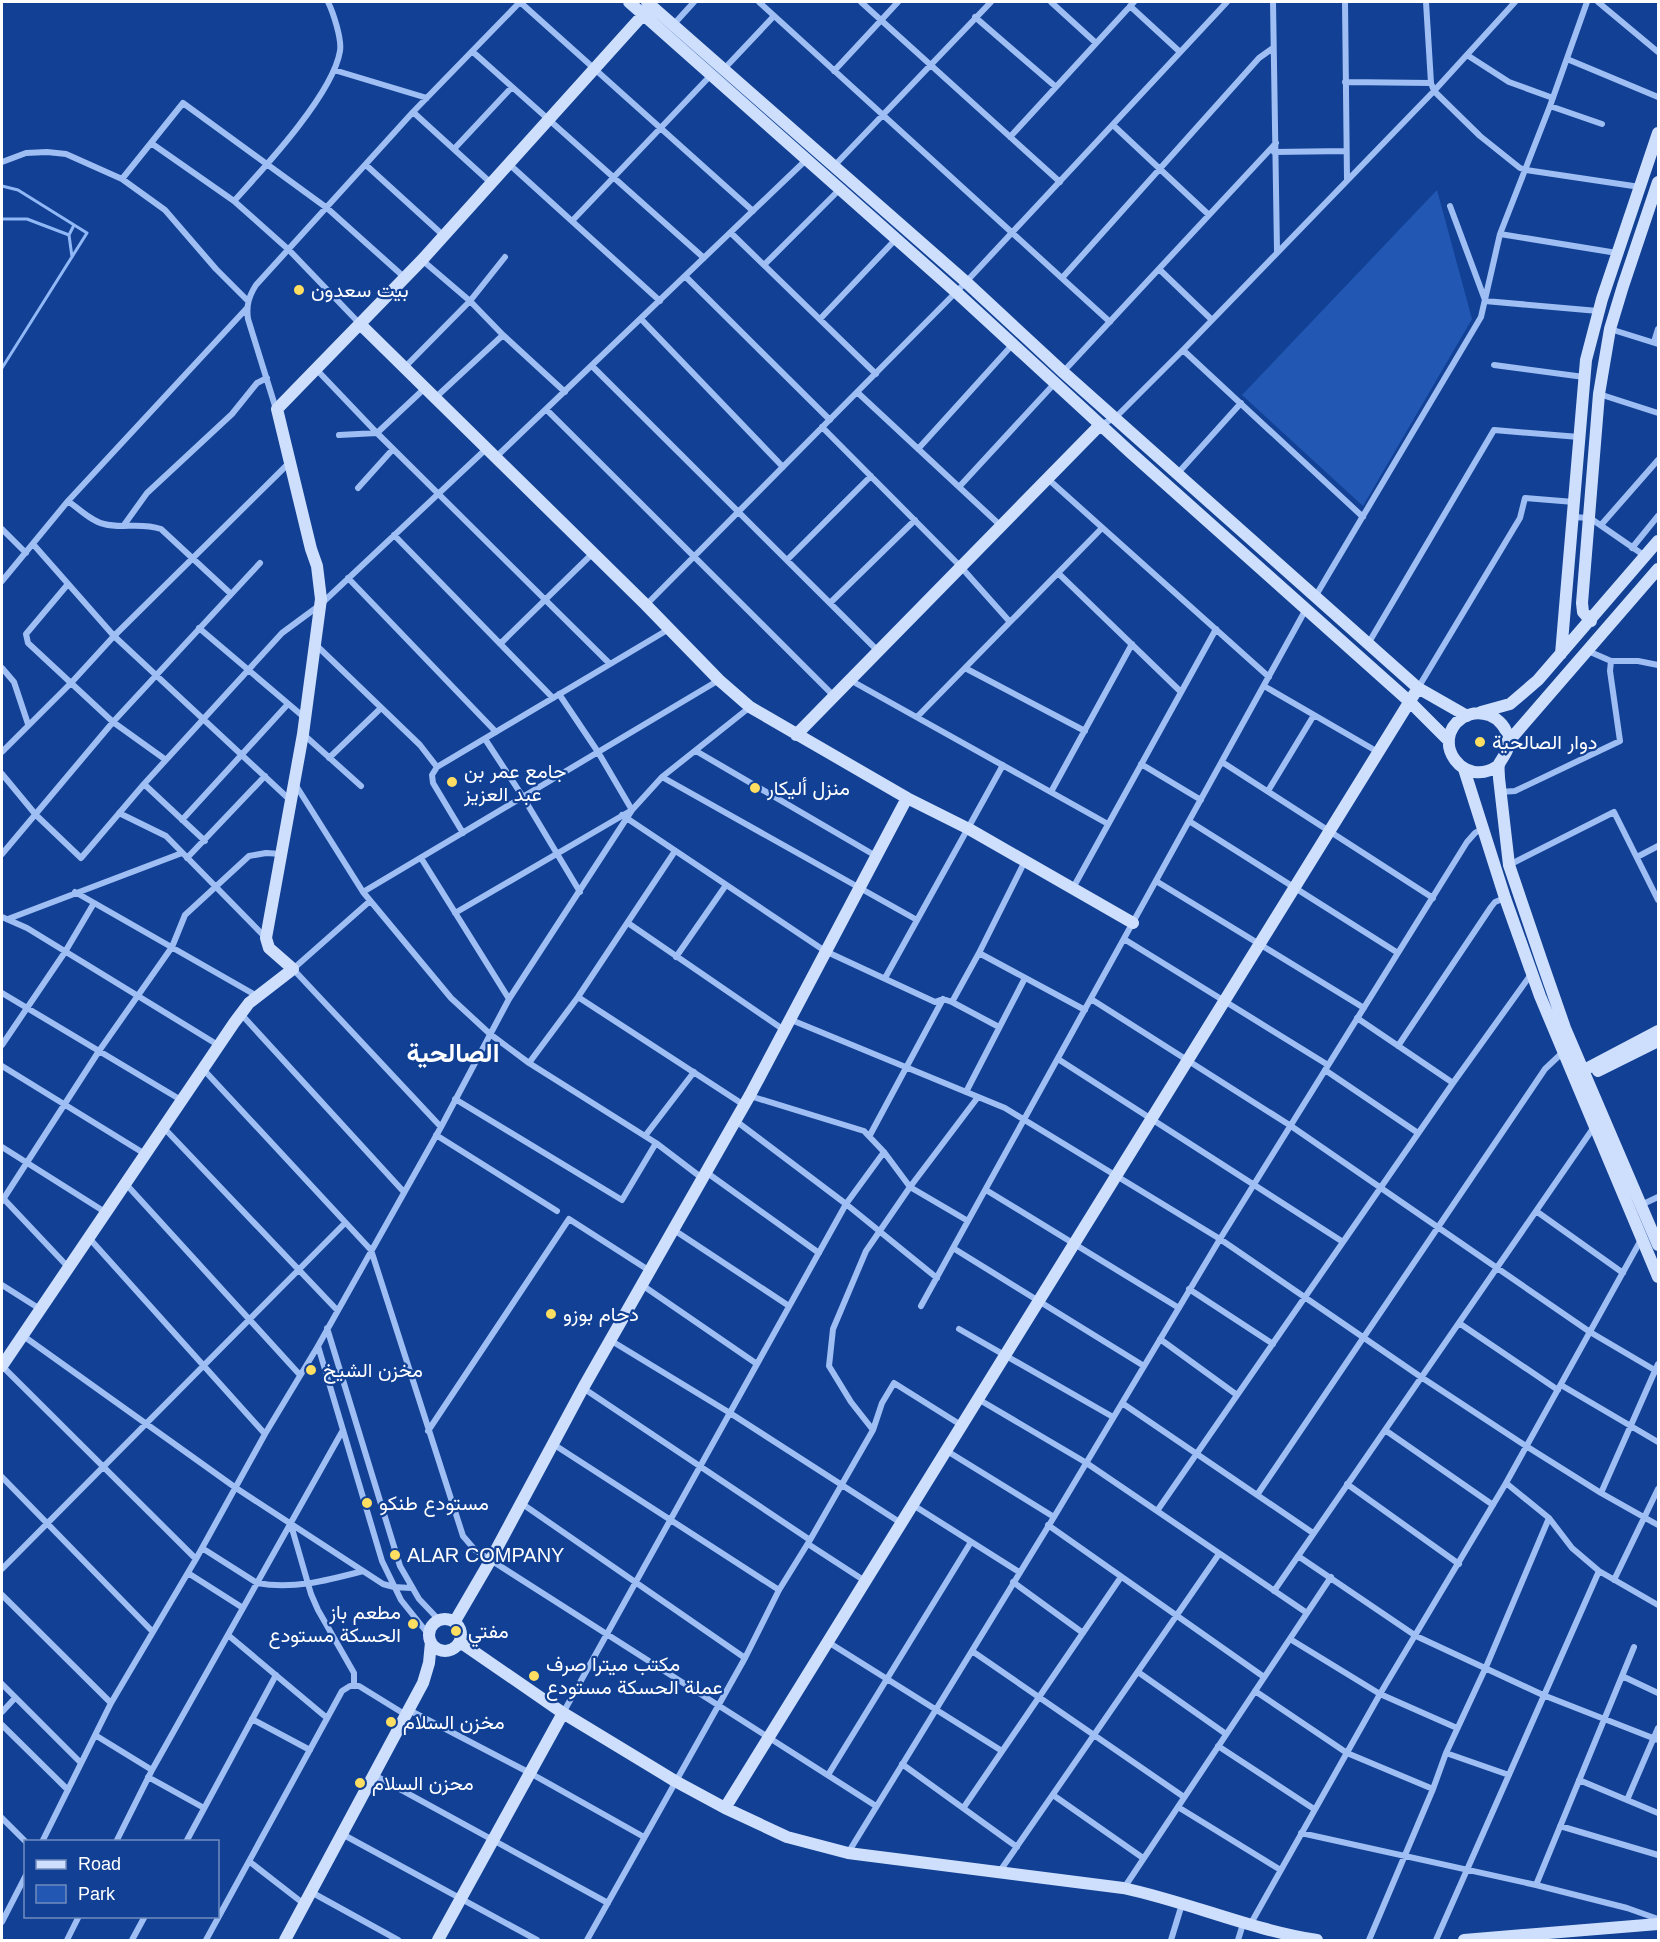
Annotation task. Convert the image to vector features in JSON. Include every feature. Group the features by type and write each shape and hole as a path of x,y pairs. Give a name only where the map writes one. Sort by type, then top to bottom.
{"street":[{"path":"234,201 300,124 334,70 341,49 328,2"},
{"path":"2,581 68,501 247,305 256,285 413,112 520,2 753,211"},
{"path":"629,2 647,7 674,24 966,282 1063,372 1418,688 1473,714 1492,716 1502,723 1509,741 1507,754 1499,765 1482,772 1464,769"},
{"path":"674,24 694,2"},
{"path":"759,2 1110,322"},
{"path":"861,2 1059,182"},
{"path":"834,70 898,2"},
{"path":"834,166 991,2"},
{"path":"1051,2 1096,43"},
{"path":"646,604 957,292 1227,2"},
{"path":"1273,2 1277,251"},
{"path":"1345,2 1347,180"},
{"path":"1426,2 1431,83 1434,91 1480,136 1520,168 1526,170 1640,187"},
{"path":"796,735 1100,425 1116,417 1183,350 1434,91 1515,2"},
{"path":"1315,597 1481,317 1500,234 1553,98 1587,2"},
{"path":"1598,2 1659,52"},
{"path":"1010,137 1132,4 1180,52"},
{"path":"277,409 422,260 549,121 647,7"},
{"path":"647,7 711,75 957,292 1054,384 1410,702 1449,741 1453,757 1464,769 1505,898 1540,996 1659,1277"},
{"path":"724,69 774,16"},
{"path":"975,17 1056,87"},
{"path":"1062,278 1259,58 1273,48"},
{"path":"472,52 704,258"},
{"path":"1467,55 1509,82 1553,98"},
{"path":"1567,59 1659,97"},
{"path":"334,70 427,98"},
{"path":"572,221 711,75"},
{"path":"1345,82 1431,83"},
{"path":"454,149 512,87"},
{"path":"122,179 183,104 327,208 405,278"},
{"path":"1550,106 1602,124"},
{"path":"413,112 492,183"},
{"path":"1113,125 1209,215"},
{"path":"1561,654 1584,377 1598,311 1659,133"},
{"path":"151,143 234,201 289,250 404,368 646,604 719,680 750,707 907,798 969,829 1133,923"},
{"path":"1063,372 1276,143"},
{"path":"496,458 817,151"},
{"path":"1268,151 1346,151"},
{"path":"2,162 26,153 66,154 122,179 165,210 247,305 277,409 317,566 321,592 303,734 266,938 269,948 293,969 441,1127"},
{"path":"509,164 660,301"},
{"path":"366,165 444,236"},
{"path":"764,265 840,189"},
{"path":"1591,621 1582,608 1599,394 1610,329 1657,190"},
{"path":"1450,206 1485,301"},
{"path":"731,232 876,374"},
{"path":"1500,234 1617,253"},
{"path":"820,319 896,240"},
{"path":"404,368 470,301 505,257"},
{"path":"422,260 470,301 565,392"},
{"path":"1159,269 1212,320"},
{"path":"686,276 830,420"},
{"path":"1485,301 1598,311"},
{"path":"641,319 783,467"},
{"path":"1610,329 1656,343 1659,329"},
{"path":"435,398 503,335"},
{"path":"918,449 1013,344"},
{"path":"1183,350 1363,517"},
{"path":"1494,365 1584,377"},
{"path":"592,366 878,651"},
{"path":"316,369 377,433 610,664"},
{"path":"124,525 147,493 232,414 257,383 267,378"},
{"path":"959,487 1054,384"},
{"path":"339,435 377,433 425,388"},
{"path":"857,392 1001,526"},
{"path":"1599,394 1659,413"},
{"path":"1178,473 1241,404"},
{"path":"546,409 834,696"},
{"path":"822,427 961,567 1010,622"},
{"path":"1368,644 1494,430 1579,436"},
{"path":"358,488 393,449"},
{"path":"2,774 36,815 81,858 144,784 282,633 320,606 486,449"},
{"path":"1601,525 1659,460"},
{"path":"2,752 114,636 290,462"},
{"path":"787,560 871,476"},
{"path":"1047,478 1269,677"},
{"path":"724,1808 1410,702 1520,518 1525,498 1574,502"},
{"path":"68,501 88,516 104,524 150,525 160,529 231,594"},
{"path":"1632,548 1659,516"},
{"path":"1573,517 1590,518 1646,556"},
{"path":"830,603 915,520"},
{"path":"917,717 1102,528"},
{"path":"2,529 26,553"},
{"path":"394,535 500,644 556,696 598,752 632,810"},
{"path":"1449,741 1454,726 1473,714 1504,707 1538,680 1659,541"},
{"path":"33,544 114,636 291,800"},
{"path":"500,644 593,553"},
{"path":"2,854 113,722 260,563"},
{"path":"1509,741 1659,569"},
{"path":"1058,573 1181,692"},
{"path":"348,579 496,732"},
{"path":"68,584 29,628 25,638 113,722 166,760"},
{"path":"921,1306 1306,609"},
{"path":"199,628 305,718"},
{"path":"463,833 433,783 432,775 437,767 669,628"},
{"path":"1073,888 1216,629"},
{"path":"314,643 420,745 437,767"},
{"path":"1051,792 1132,644"},
{"path":"1588,651 1611,661 1645,662 1659,665"},
{"path":"1499,792 1515,791 1620,741 1610,671 1611,661"},
{"path":"2,668 14,682 28,724"},
{"path":"965,668 1085,731"},
{"path":"363,892 719,680"},
{"path":"850,680 1108,824"},
{"path":"1264,686 1378,753"},
{"path":"182,820 288,704"},
{"path":"455,913 624,817 662,777 750,707"},
{"path":"329,758 381,708"},
{"path":"1268,791 1314,715"},
{"path":"303,734 361,786"},
{"path":"485,739 580,892"},
{"path":"696,751 877,857"},
{"path":"1222,762 1433,898"},
{"path":"1141,764 1201,800"},
{"path":"885,978 1003,765"},
{"path":"1499,765 1499,792 1509,865 1565,1028 1659,1245"},
{"path":"5,918 185,856 205,841 265,776"},
{"path":"662,777 918,920"},
{"path":"294,782 363,892 451,998 490,1034 530,1063 656,1143 819,1253"},
{"path":"144,784 205,841"},
{"path":"455,1621 583,1388 736,1121 907,798"},
{"path":"1509,865 1614,812 1659,900"},
{"path":"119,813 166,836 266,938"},
{"path":"624,817 825,951 935,1002 943,999 952,1002 999,1027"},
{"path":"43,1840 111,1703 318,1346 441,1127 509,999 580,892 624,817"},
{"path":"1189,821 1398,953"},
{"path":"848,1853 1054,1517 1254,1183 1472,836 1484,828"},
{"path":"1637,857 1659,846"},
{"path":"530,1063 578,997 675,851"},
{"path":"68,1267 2,1199 99,1051 172,948 185,915 249,856 266,853 282,854"},
{"path":"421,858 509,999"},
{"path":"952,1002 1025,861"},
{"path":"1156,881 1364,1008"},
{"path":"676,957 726,885"},
{"path":"75,892 257,996"},
{"path":"1398,1046 1491,907 1505,898"},
{"path":"196,1559 2,1366 241,1014 257,996 293,969 370,901"},
{"path":"2,1045 65,952 94,903"},
{"path":"5,918 218,1045"},
{"path":"628,923 676,957 786,1025 906,1068 1005,1108 1220,1239 1526,1446 1601,1493 1659,1525"},
{"path":"1124,939 1327,1068 1418,1133"},
{"path":"979,953 1085,1010"},
{"path":"1157,1511 1380,1187 1532,972"},
{"path":"966,1092 1025,978"},
{"path":"2,993 181,1100"},
{"path":"578,997 694,1072 747,1100 864,1131 870,1135 910,1186 968,1221"},
{"path":"870,1135 943,999"},
{"path":"1091,999 1291,1126 1590,1332 1658,1369 1601,1493"},
{"path":"241,1014 403,1191"},
{"path":"1357,1018 1453,1083"},
{"path":"1585,1073 1659,1031"},
{"path":"1585,1073 1659,1041"},
{"path":"1257,1495 1545,1069 1563,1052"},
{"path":"1058,1059 1343,1242"},
{"path":"2,1066 145,1154"},
{"path":"202,1069 371,1250 463,1536 475,1550 876,1806"},
{"path":"645,1136 694,1072"},
{"path":"873,1430 851,1402 829,1366 833,1329 862,1259 910,1186 978,1097"},
{"path":"455,1099 622,1200 656,1143"},
{"path":"736,1121 846,1204 937,1278"},
{"path":"163,1126 337,1310"},
{"path":"1274,1591 1594,1127"},
{"path":"436,1135 557,1211"},
{"path":"2,1147 105,1212"},
{"path":"438,1941 846,1204 884,1152"},
{"path":"125,1183 300,1375"},
{"path":"986,1190 1179,1308"},
{"path":"1641,1205 1659,1197"},
{"path":"1536,1211 1623,1273"},
{"path":"429,1431 568,1219 650,1271"},
{"path":"2,1569 345,1222"},
{"path":"674,1230 789,1306"},
{"path":"88,1237 265,1434"},
{"path":"1238,1941 1380,1694 1506,1483 1642,1238"},
{"path":"953,1248 1144,1366"},
{"path":"2,1285 40,1309"},
{"path":"642,1286 757,1364"},
{"path":"1189,1289 1273,1344"},
{"path":"1458,1323 1559,1387 1659,1443"},
{"path":"327,1328 396,1555 411,1588 439,1620"},
{"path":"959,1329 1113,1417"},
{"path":"22,1335 236,1488 363,1571 383,1584 411,1588"},
{"path":"1160,1339 1237,1395"},
{"path":"610,1340 901,1522"},
{"path":"285,1941 427,1673 430,1638 432,1626 439,1620 449,1619 455,1621 461,1630 460,1641 455,1648 448,1651 436,1648 430,1638 410,1612 394,1587 382,1561 318,1346"},
{"path":"587,1941 745,1658 779,1590 873,1430 882,1403 894,1383 962,1426"},
{"path":"583,1388 865,1581"},
{"path":"978,1399 1085,1462 1307,1613"},
{"path":"1122,1403 1313,1533"},
{"path":"117,1840 148,1777 343,1430"},
{"path":"1385,1430 1493,1505"},
{"path":"553,1444 779,1590"},
{"path":"946,1450 1054,1517"},
{"path":"2,1477 152,1631"},
{"path":"1506,1483 1549,1518 1572,1548 1599,1571 1659,1605"},
{"path":"1347,1484 1459,1564"},
{"path":"1614,1580 1659,1489"},
{"path":"521,1503 745,1658"},
{"path":"912,1505 1019,1572"},
{"path":"1369,1941 1446,1753 1486,1667 1549,1518"},
{"path":"291,1524 318,1610 354,1673 354,1686"},
{"path":"1048,1526 1264,1677"},
{"path":"828,1776 971,1542"},
{"path":"202,1548 257,1583 308,1584 363,1571"},
{"path":"1000,1871 1219,1554"},
{"path":"1298,1556 1416,1636 1543,1695 1656,1740"},
{"path":"1436,1941 1599,1571"},
{"path":"188,1573 243,1608"},
{"path":"964,1808 1121,1576"},
{"path":"1123,1888 1331,1577"},
{"path":"1013,1582 1083,1633"},
{"path":"2,1595 111,1703"},
{"path":"228,1635 327,1718"},
{"path":"1290,1640 1380,1694 1457,1728"},
{"path":"460,1641 563,1713 675,1781 724,1808 787,1837 848,1853 1123,1888 1182,1903 1246,1925 1317,1940"},
{"path":"828,1641 1002,1751"},
{"path":"1536,1885 1634,1647"},
{"path":"972,1651 1184,1797"},
{"path":"1138,1672 1226,1734"},
{"path":"187,1840 276,1675"},
{"path":"1622,1676 1659,1693"},
{"path":"2,1684 81,1762"},
{"path":"219,1913 250,1862 342,1691 354,1686 530,1773 644,1837"},
{"path":"1255,1691 1347,1753 1433,1789"},
{"path":"2,1712 15,1698"},
{"path":"252,1719 310,1750"},
{"path":"2,1725 68,1790"},
{"path":"1627,1800 1656,1740 1659,1728"},
{"path":"95,1735 152,1770"},
{"path":"1218,1746 1314,1809"},
{"path":"1446,1753 1509,1775"},
{"path":"902,1764 1017,1847"},
{"path":"374,1775 608,1903"},
{"path":"148,1777 204,1808"},
{"path":"1579,1780 1659,1813"},
{"path":"1053,1795 1143,1858"},
{"path":"1178,1807 1280,1869"},
{"path":"2,1818 24,1840"},
{"path":"1560,1826 1659,1855"},
{"path":"1300,1833 1536,1885 1627,1908 1659,1919"},
{"path":"342,1834 537,1941"},
{"path":"250,1862 305,1904"},
{"path":"2,1922 24,1879"},
{"path":"311,1892 398,1941"},
{"path":"1171,1941 1182,1903"},
{"path":"67,1941 78,1918"},
{"path":"206,1941 216,1918"},
{"path":"132,1941 144,1919"},
{"path":"1464,1941 1659,1924"}],"green space":[{"path":"1437,190 1472,319 1363,506 1242,395"}],"waterway":[{"path":"2,186 18,190 87,233 2,368"},
{"path":"2,219 27,219 69,235"},
{"path":"72,257 69,235 74,225"}],"place":[{"name":"بيت سعدون","path":"299,290"},
{"name":"دوار الصالحية","path":"1480,742"},
{"name":"جامع عمر بن عبد العزيز","path":"452,782"},
{"name":"منزل أليكار","path":"755,788"},
{"name":"دحام بوزو","path":"551,1314"},
{"name":"مخزن الشيخ","path":"311,1370"},
{"name":"مستودع طنكو","path":"367,1503"},
{"name":"ALAR COMPANY","path":"395,1555"},
{"name":"مطعم باز الحسكة مستودع","path":"413,1624"},
{"name":"مفتي","path":"456,1631"},
{"name":"مكتب ميترا صرف عملة الحسكة مستودع","path":"534,1676"},
{"name":"مخزن السلام","path":"391,1722"},
{"name":"محزن السلام","path":"360,1783"}],"district":[{"name":"الصالحية","path":"453,1053"}]}
